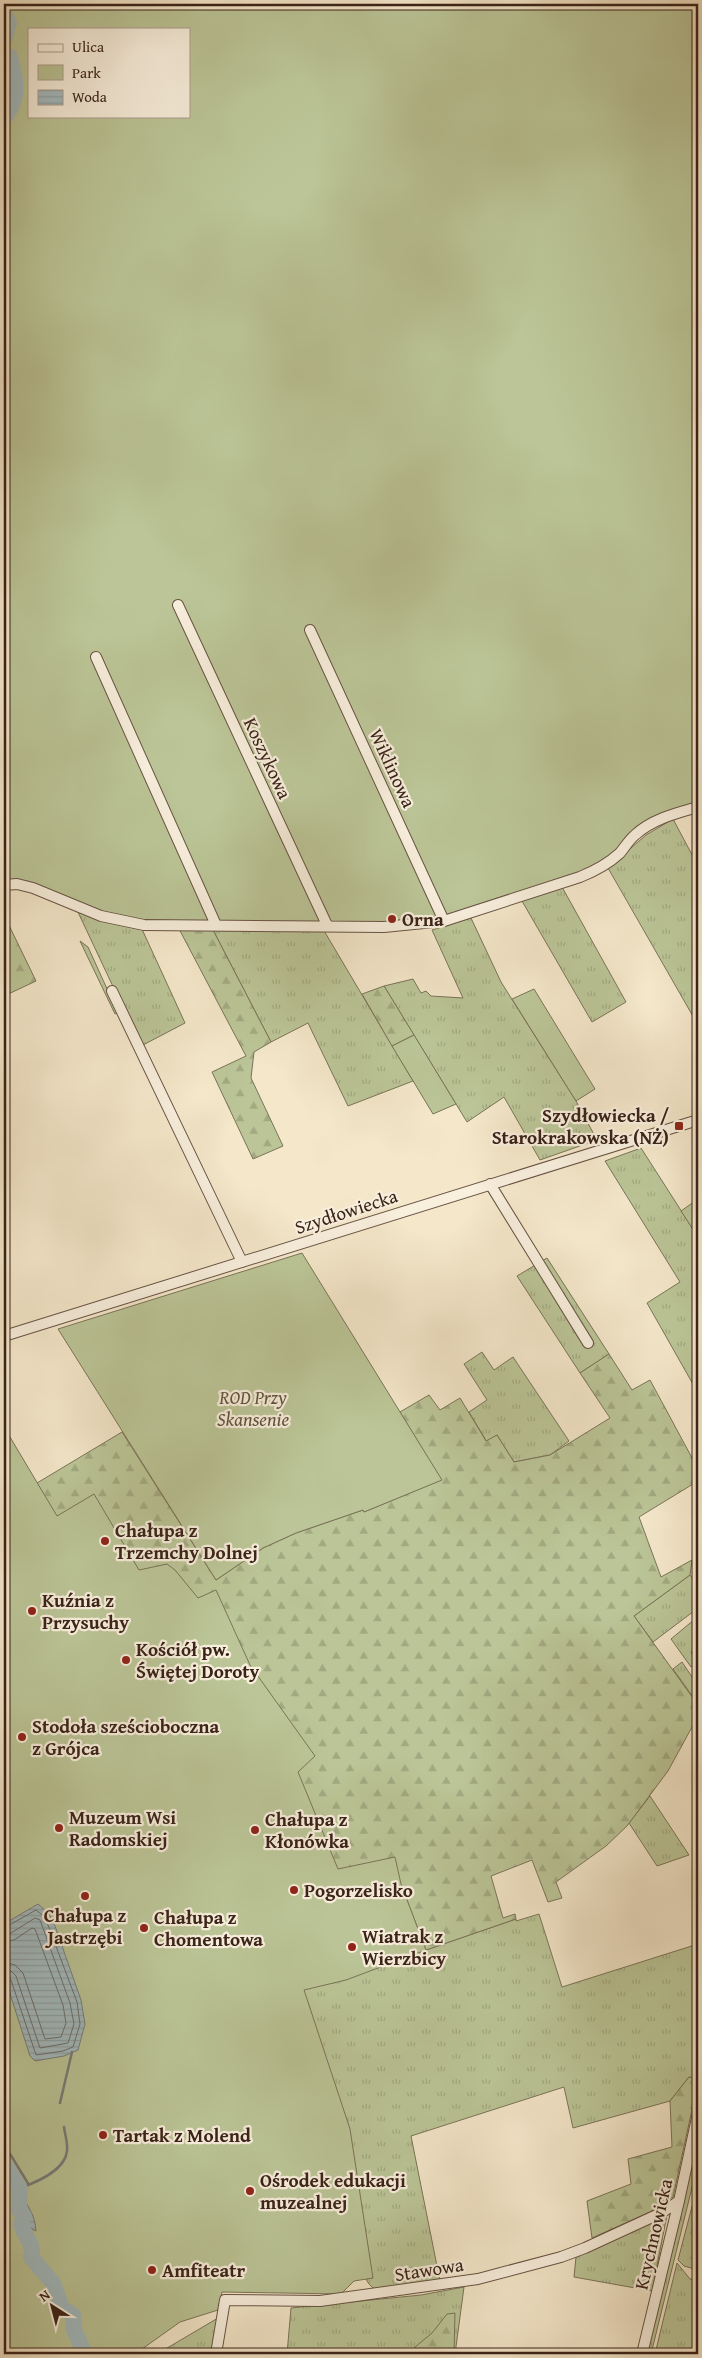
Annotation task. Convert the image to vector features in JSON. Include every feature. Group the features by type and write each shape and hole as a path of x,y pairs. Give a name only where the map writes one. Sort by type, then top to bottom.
{"street":[{"name":"Koszykowa","path":"178,605 326,925"},
{"name":"Wiklinowa","path":"310,630 444,921"},
{"path":"96,658 216,925"},
{"path":"4,886 17,884 33,888 101,916 144,925 326,925 384,927 444,921 572,880 602,868 635,835 651,824 670,815 698,807"},
{"path":"112,991 242,1262"},
{"name":"Szydłowiecka","path":"4,1336 698,1120"},
{"path":"490,1184 588,1342"},
{"name":"Krychnowicka","path":"642,2354 698,2119"},
{"name":"Stawowa","path":"216,2354 225,2300 320,2301 478,2279 569,2254 642,2222 679,2201"}],"green space":[{"path":"4,4 698,4 698,803 624,843 597,867 456,914 386,923 139,921 103,913 27,881 4,881"},
{"path":"673,819 698,866 698,1025 608,868 646,835"},
{"path":"562,887 626,1002 592,1022 522,901"},
{"path":"77,910 141,927 185,1023 141,1046"},
{"path":"4,915 36,981 4,996"},
{"path":"471,918 501,982 576,1101 597,1140 540,1160 504,1097 467,1122 384,986 413,979 421,993 426,991 431,996 463,998 432,930"},
{"path":"178,927 213,930 271,1042 254,1052 251,1078 283,1146 253,1159 212,1072 246,1056"},
{"path":"323,929 413,1081 348,1106 308,1023 271,1042 213,930"},
{"path":"80,941 88,947 118,1013 115,1014"},
{"path":"384,986 414,1035 392,1046 362,994"},
{"path":"534,989 595,1089 576,1101 512,999"},
{"path":"414,1035 456,1104 433,1114 392,1046"},
{"path":"641,1148 698,1237 698,1393 647,1303 680,1282 605,1161"},
{"path":"698,1199 698,1237 681,1211"},
{"name":"ROD Przy Skansenie","path":"302,1253 442,1480 364,1512 363,1510 296,1533 263,1548 216,1580 58,1329"},
{"path":"547,1258 609,1354 580,1373 517,1276"},
{"path":"482,1352 494,1370 513,1357 569,1441 550,1455 514,1462 497,1435 487,1442 469,1412 487,1400 464,1364"},
{"path":"609,1354 632,1390 650,1380 698,1469 698,1481 639,1517 661,1577 692,1560 690,1575 634,1616 698,1705 698,1716 668,1771 627,1826 606,1846 556,1882 562,1898 548,1902 532,1860 491,1876 503,1918 515,1914 516,1919 426,1950 405,1895 369,1919 4,1598 64,1532 37,1483 122,1432 216,1580 263,1548 296,1533 363,1510 364,1512 441,1480 400,1412 429,1395 440,1410 460,1398 486,1441 497,1435 514,1462 550,1455 610,1418 580,1373"},
{"path":"4,1427 57,1516 94,1494 139,1570 167,1564 175,1570 198,1598 216,1590 250,1665 315,1756 298,1772 338,1869 395,1857 401,1884 426,1950 346,1980 304,1990 350,2129 373,2278 354,2281 341,2294 222,2292 218,2310 180,2322 135,2354 4,2354"},
{"path":"690,1575 698,1586 698,1608 653,1642 634,1616"},
{"path":"695,1619 698,1624 698,1646 691,1652 697,1663 691,1667 671,1639"},
{"path":"682,1662 698,1686 698,1704 673,1669"},
{"path":"650,1796 689,1855 657,1866 629,1823"},
{"path":"107,1885 426,1950 516,1919 516,1921 539,1914 562,1987 698,1944 698,2079 689,2077 670,2101 573,2128 564,2087 411,2136 440,2281 378,2290 368,2283 366,2279 373,2278"},
{"path":"689,2077 698,2079 698,2082 673,2197 650,2212 592,2238 587,2201 631,2184 628,2159 672,2147 670,2101"},
{"path":"698,2140 698,2163 651,2354 647,2354"},
{"path":"694,2199 698,2200 698,2270 684,2266 678,2260"},
{"path":"667,2215 652,2291 574,2277 576,2257"},
{"path":"677,2263 690,2279 698,2281 698,2354 655,2354"},
{"path":"464,2287 455,2354 287,2354 291,2308 421,2295"},
{"path":"455,2313 454,2354 411,2354 415,2347 432,2333 447,2314"},
{"path":"218,2318 212,2354 157,2354"}],"water":[{"path":"38,1904 49,1914 55,1926 81,2000 85,2024 78,2050 64,2056 35,2061 30,2056 4,1975 4,1924"},
{"path":"13,2176 27,2190 23,2196 33,2216 36,2231 27,2225 21,2216 15,2192 9,2179"}],"waterway":[{"path":"4,14 9,23 4,40"},
{"path":"4,53 10,57 16,89 13,103 4,119"},
{"path":"60,2103 72,2052"},
{"path":"23,2187 50,2174 62,2164 67,2151 64,2127"},
{"path":"10,2154 29,2185"},
{"path":"4,2164 20,2189 19,2210 24,2216 21,2225 31,2245 31,2257 53,2283 62,2308 73,2315 74,2330 85,2354"}],"place":[{"name":"Orna","path":"392,919"},
{"name":"Szydłowiecka / Starokrakowska (NŻ)","path":"679,1126"},
{"name":"Chałupa z Trzemchy Dolnej","path":"105,1541"},
{"name":"Kuźnia z Przysuchy","path":"32,1611"},
{"name":"Kościół pw. Świętej Doroty","path":"126,1660"},
{"name":"Stodoła sześcioboczna z Grójca","path":"22,1737"},
{"name":"Muzeum Wsi Radomskiej","path":"59,1828"},
{"name":"Chałupa z Kłonówka","path":"255,1830"},
{"name":"Pogorzelisko","path":"294,1890"},
{"name":"Chałupa z Jastrzębi","path":"85,1896"},
{"name":"Chałupa z Chomentowa","path":"144,1928"},
{"name":"Wiatrak z Wierzbicy","path":"352,1947"},
{"name":"Tartak z Molend","path":"103,2135"},
{"name":"Ośrodek edukacji muzealnej","path":"250,2191"},
{"name":"Amfiteatr","path":"152,2270"}]}
